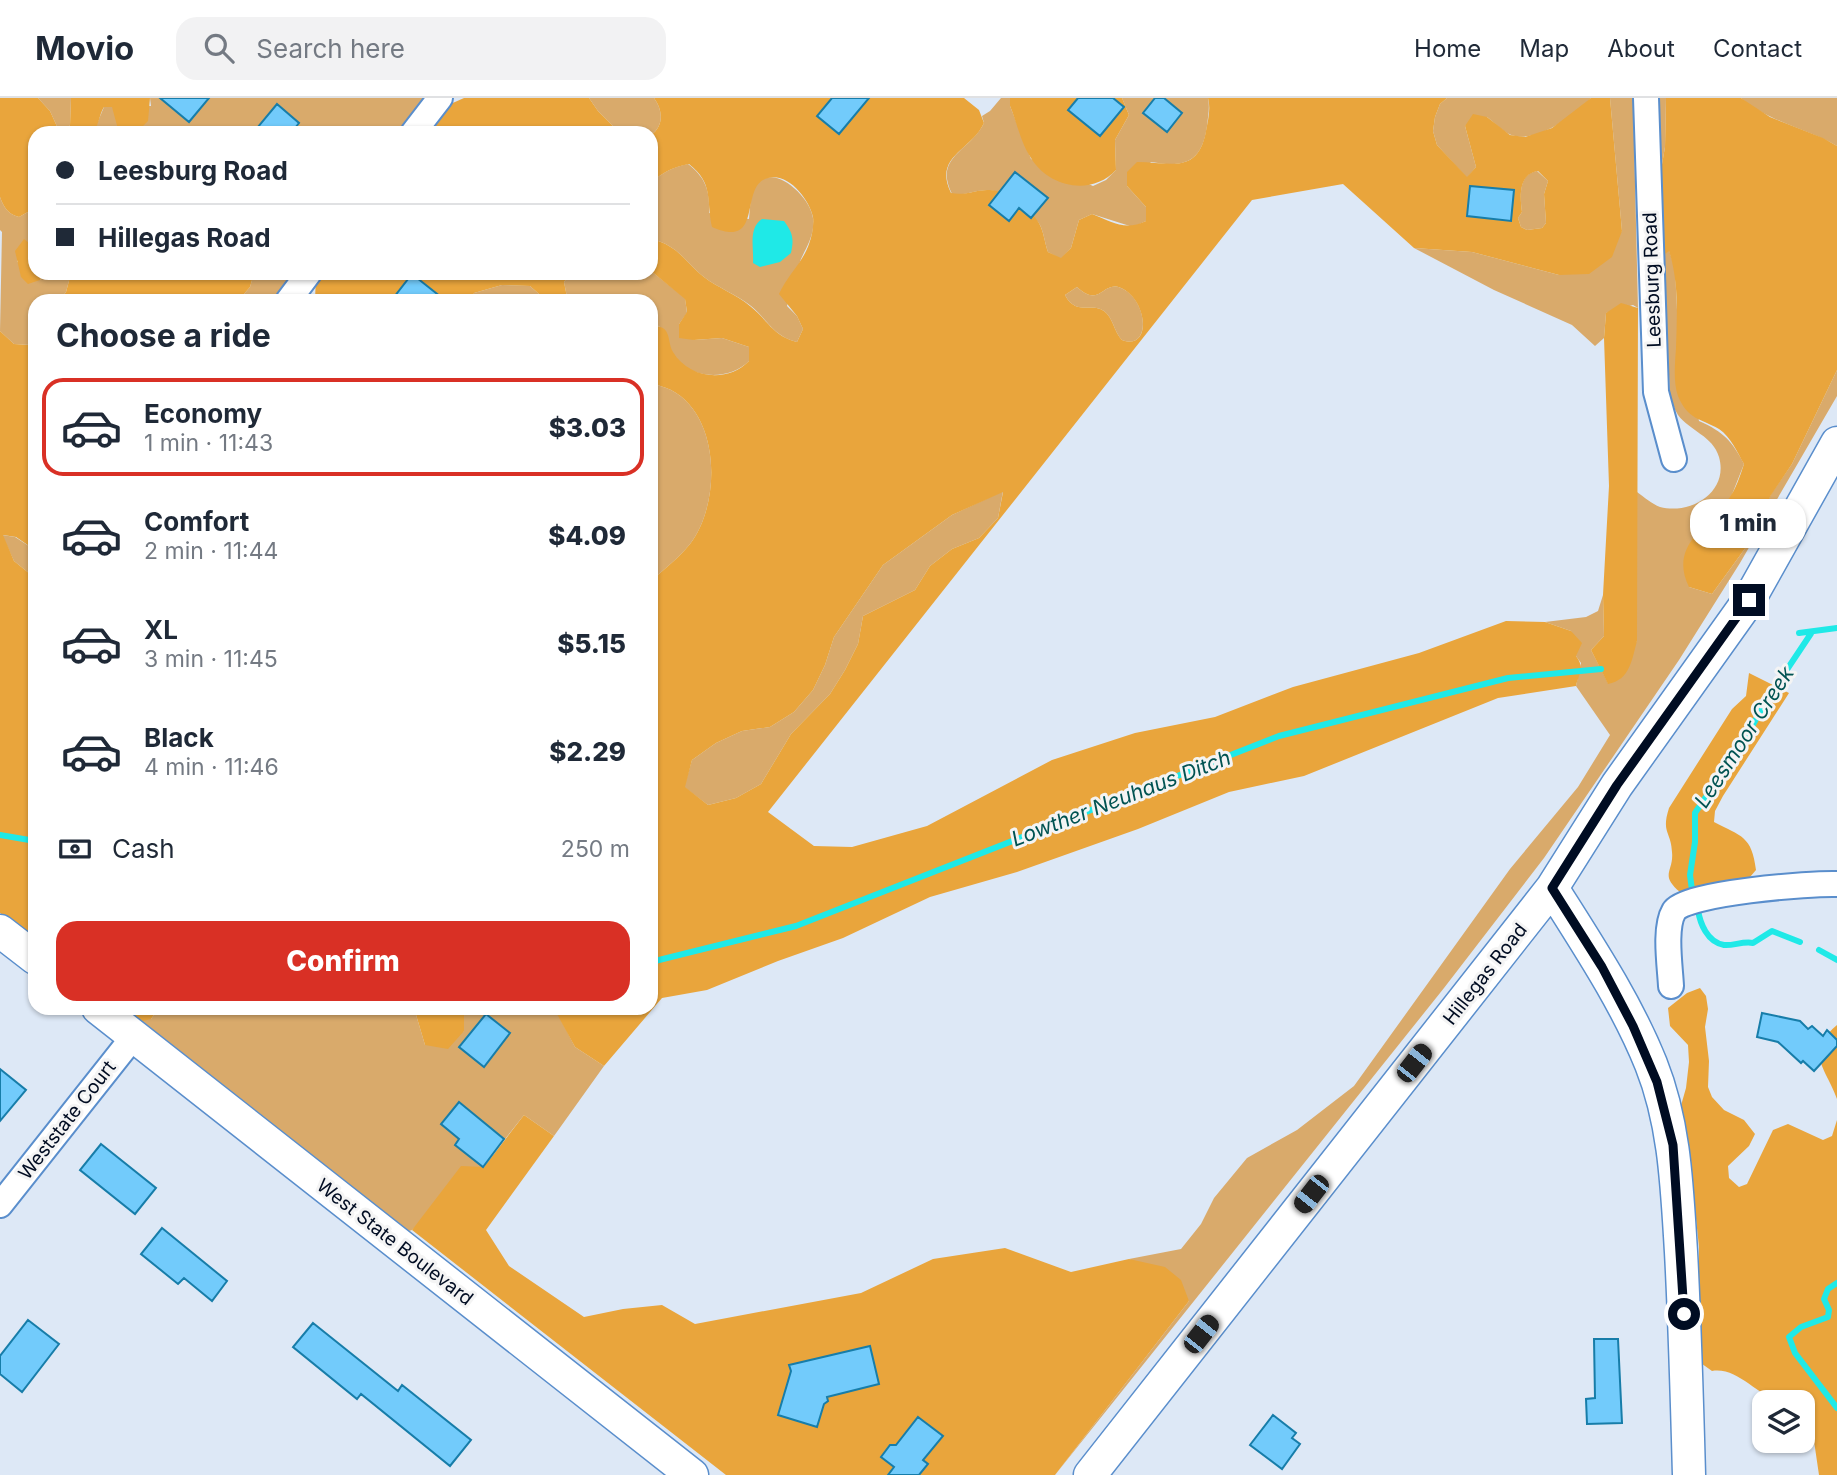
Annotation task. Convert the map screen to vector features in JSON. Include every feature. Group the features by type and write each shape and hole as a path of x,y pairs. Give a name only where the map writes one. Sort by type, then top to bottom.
{"main road":[{"name":"Hillegas Road","path":"1090,1475 1552,888 1617,785 1749,600 1837,443"},
{"path":"1552,888 1602,967 1633,1026 1651,1064 1667,1119 1673,1145 1679,1214 1689,1475"},
{"path":"0,930 28,952"},
{"name":"West State Boulevard","path":"108,1015 692,1475"}],"street":[{"path":"418,126 440,98"},
{"name":"Leesburg Road","path":"1646,98 1656,392 1674,459"},
{"path":"1671,986 1671,920 1675,909 1684,902 1731,893 1837,884"},
{"name":"Weststate Court","path":"0,1205 134,1036"}],"shaded area":[{"path":"0,98 38,98 50,111 57,126 28,126 28,212 19,217 12,214 0,197"},
{"path":"38,98 71,98 69,126 57,126 50,111"},
{"path":"71,98 150,98 148,121 143,126 117,126 112,107 104,107 97,126 70,125"},
{"path":"150,98 430,98 409,126 96,126 104,107 151,106"},
{"path":"464,98 589,98 613,126 421,126 446,106"},
{"path":"589,98 654,98 659,108 660,123 658,127 613,126"},
{"path":"654,98 964,98 979,110 984,123 950,162 947,181 951,193 990,190 1011,197 1036,219 1048,252 1061,258 1071,248 1079,220 1092,214 1125,225 1146,221 1146,207 1127,186 1127,172 1137,162 1181,163 1196,154 1206,131 1208,98 1447,98 1440,104 1433,131 1437,145 1467,177 1476,167 1465,126 1473,114 1487,117 1510,135 1525,137 1552,128 1591,98 1610,98 1622,231 1612,257 1589,274 1559,275 1472,252 1414,248 1343,184 1252,200 768,812 814,846 852,847 927,826 1052,760 1135,733 1215,717 1293,687 1419,653 1506,621 1545,622 1571,631 1582,643 1576,656 1581,667 1576,686 1498,698 1304,776 1229,792 1138,829 1017,872 930,897 843,938 707,990 662,998 658,1003 658,575 686,549 700,527 711,485 711,462 699,419 687,402 671,390 658,385 658,326 666,331 672,350 680,361 699,373 731,373 749,361 749,347 722,338 679,338 679,324 687,312 685,299 658,277 658,241 674,249 704,277 750,306 776,331 797,342 803,329 797,316 779,294 806,251 813,223 811,209 795,187 780,178 771,177 763,180 757,187 748,217 738,231 728,232 712,227 708,192 697,171 689,164 668,170 658,178 660,113","holes":["1538,171 1548,181 1544,194 1546,223 1542,228 1527,230 1521,227 1518,218 1522,212 1524,181 1531,173","1077,287 1091,295 1115,287 1130,294 1137,303 1143,323 1138,338 1132,341 1122,340 1104,311 1078,307 1069,301 1065,295","1003,492 998,518 979,538 952,549 930,566 915,590 863,616 858,644 845,670 830,694 791,734 761,784 736,798 708,805 685,787 692,760 716,743 742,731 770,727 794,712 813,690 834,637 883,565 952,515"]},
{"path":"1001,98 1010,98 1010,106 1031,159 1093,186 1106,180 1116,170 1115,140 1129,115 1122,98 1208,98 1209,109 1205,138 1196,155 1182,163 1151,162 1127,186 1146,207 1146,221 1133,227 1092,214 1079,220 1071,248 1061,259 1048,252 1040,225 1025,209 996,191 952,194 947,181 950,162 978,133 984,123 982,116"},
{"path":"1010,98 1122,98 1129,115 1115,140 1116,170 1106,178 1083,186 1059,182 1048,176 1028,152 1010,106"},
{"path":"1447,98 1591,98 1565,120 1530,136 1509,134 1487,117 1465,126 1476,167 1467,178 1437,145 1433,131 1440,104"},
{"path":"1610,98 1633,98 1638,308 1633,305 1606,313 1604,338 1595,346 1572,325 1494,290 1414,248 1472,252 1559,275 1622,231"},
{"path":"1657,98 1666,98 1665,147 1660,176"},
{"path":"1666,98 1741,98 1770,117 1837,146 1837,370 1792,464 1765,507 1762,525 1712,594 1689,587 1684,573 1684,560 1693,539 1731,496 1744,464 1727,436 1690,414 1676,391 1676,287 1669,251 1663,256 1660,176 1665,147"},
{"path":"1741,98 1837,98 1837,146 1763,113"},
{"path":"688,164 699,174 706,186 709,213 749,219 753,192 759,182 767,177 787,182 804,199 813,218 813,229 787,306 797,316 803,329 797,342 782,336 751,306 704,277 674,249 658,241 658,178"},
{"path":"1537,171 1548,181 1544,194 1546,223 1542,228 1527,230 1521,227 1518,218 1522,212 1523,181"},
{"path":"0,197 12,214 19,217 28,212 28,249 17,261 28,272 28,280 69,280 64,294 28,294 28,345 14,344 0,331"},
{"path":"24,239 28,242 28,280 40,280 28,284 21,277 15,251"},
{"path":"1669,250 1675,269 1677,310 1699,421 1726,438 1744,464 1731,497 1702,527 1689,587 1712,594 1762,525 1765,507 1771,494 1792,464 1837,370 1837,396 1740,563 1679,660 1544,858 1444,988 1055,1475 1189,1301 1129,1259 1181,1249 1201,1224 1214,1198 1247,1158 1297,1130 1354,1086 1510,869 1578,787 1610,735 1576,686 1581,663 1576,656 1571,631 1545,622 1586,617 1598,611 1603,595 1604,636 1591,650 1608,683 1637,641 1637,492 1660,507 1684,507 1695,504 1713,490 1721,470 1719,457 1712,444 1678,415 1670,394 1663,256"},
{"path":"658,277 685,298 687,313 679,324 694,340 722,338 749,347 749,361 740,368 719,375 696,372 678,360 666,335 658,326 658,294 566,294 564,282 658,280"},
{"path":"69,280 252,280 244,294 64,294"},
{"path":"252,280 292,280 278,294 244,294"},
{"path":"316,280 566,280 566,294 539,294 530,286 502,285 474,294 315,294"},
{"path":"502,285 530,286 539,294 474,294"},
{"path":"1077,287 1091,295 1115,287 1130,294 1137,302 1143,322 1138,338 1132,341 1122,340 1104,311 1078,307 1069,301 1065,295"},
{"path":"1621,303 1638,308 1637,641 1626,673 1608,684 1591,650 1604,636 1603,595 1609,486 1604,338 1606,313"},
{"path":"0,331 14,344 28,345 28,545 16,537 3,535 14,561 28,572 28,935 0,913"},
{"path":"658,385 671,390 687,402 699,419 711,462 711,485 700,527 690,544 658,575"},
{"path":"1003,491 998,518 979,538 952,549 930,566 915,590 863,616 858,644 845,670 830,694 791,734 761,784 736,798 708,805 684,787 692,760 716,743 742,731 770,727 794,712 813,690 834,637 883,565 952,515"},
{"path":"2,535 15,537 28,545 28,572 14,561"},
{"path":"1749,673 1789,693 1723,796 1715,811 1714,822 1744,838 1752,850 1756,870 1750,877 1741,880 1680,892 1669,877 1672,859 1666,827 1669,808 1732,709 1746,696"},
{"path":"1700,988 1706,996 1708,1087 1712,1097 1724,1110 1744,1120 1755,1134 1749,1146 1728,1166 1729,1178 1739,1187 1747,1184 1773,1130 1788,1124 1823,1140 1832,1136 1837,1120 1837,1475 1819,1475 1815,1448 1815,1390 1759,1390 1739,1377 1712,1371 1698,1361 1699,1247 1691,1171 1676,1123 1686,1088 1688,1045 1670,1026 1668,1008 1687,993"},
{"path":"132,1015 151,1019 154,1015 416,1015 425,1045 464,1031 464,1015 559,1015 575,1047 604,1066 554,1136 524,1115 483,1167 412,1230 406,1232"},
{"path":"134,1015 154,1015 151,1019 143,1021"},
{"path":"416,1015 464,1015 464,1031 448,1049 425,1045"},
{"path":"558,1015 648,1015 604,1066 575,1047"},
{"path":"1837,1025 1837,1099 1819,1052 1827,1035"},
{"path":"524,1115 554,1136 486,1230 509,1266 584,1317 662,1305 695,1324 861,1293 933,1259 1005,1248 1071,1272 1129,1259 1165,1267 1181,1280 1189,1301 1055,1475 726,1475 412,1230 461,1166 484,1167"}],"water":[{"path":"762,219 784,221 791,233 792,244 791,253 780,262 760,267 753,263 753,239 755,228"}],"building":[{"path":"160,98 209,98 189,122"},
{"path":"832,98 869,98 839,134 817,116"},
{"path":"1078,98 1113,98 1124,107 1100,136 1068,110"},
{"path":"1155,98 1164,98 1182,113 1167,132 1143,113"},
{"path":"277,104 299,123 297,126 259,126"},
{"path":"1015,172 1048,198 1031,218 1019,208 1009,221 989,205"},
{"path":"1470,186 1514,190 1511,221 1467,216"},
{"path":"407,280 420,280 437,294 396,294"},
{"path":"1762,1013 1800,1021 1808,1029 1812,1026 1823,1036 1827,1030 1837,1040 1837,1046 1814,1071 1778,1042 1757,1037"},
{"path":"485,1015 510,1033 484,1067 459,1047"},
{"path":"0,1069 26,1090 0,1121"},
{"path":"459,1102 504,1139 483,1167 455,1145 459,1139 441,1124"},
{"path":"101,1144 156,1188 135,1214 80,1170"},
{"path":"162,1228 227,1281 212,1301 184,1278 178,1284 141,1254"},
{"path":"28,1320 59,1344 22,1392 0,1374 0,1356"},
{"path":"313,1323 398,1391 402,1385 471,1440 450,1466 361,1394 357,1399 293,1347"},
{"path":"1594,1339 1618,1339 1622,1423 1587,1424 1586,1399 1595,1398"},
{"path":"870,1346 879,1384 827,1397 828,1401 824,1404 817,1427 778,1415 791,1371 789,1365"},
{"path":"1273,1415 1296,1433 1292,1438 1300,1444 1282,1469 1250,1445"},
{"path":"918,1417 943,1436 923,1460 928,1464 919,1475 888,1475 894,1467 881,1457 890,1445 896,1445"}],"waterway":[{"name":"Lowther Neuhaus Ditch","path":"1799,633 1837,628"},
{"name":"Leesmoor Creek","path":"1692,890 1690,875 1695,842 1695,813 1812,632"},
{"name":"Lowther Neuhaus Ditch","path":"658,960 796,926 1279,736 1508,678 1601,669"},
{"name":"Lowther Neuhaus Ditch","path":"0,835 28,840"},
{"name":"Leesmoor Creek","path":"1698,910 1705,931 1713,940 1724,945 1753,943 1772,931 1800,942"},
{"name":"Leesmoor Creek","path":"1819,950 1837,960"},
{"name":"Leesmoor Creek","path":"1837,1283 1828,1289 1824,1299 1829,1310 1828,1317 1801,1327 1789,1337 1795,1353 1837,1408"}],"route":[{"path":"1684,1314 1673,1145 1657,1082 1633,1026 1602,967 1552,888 1617,785 1749,600"}]}
